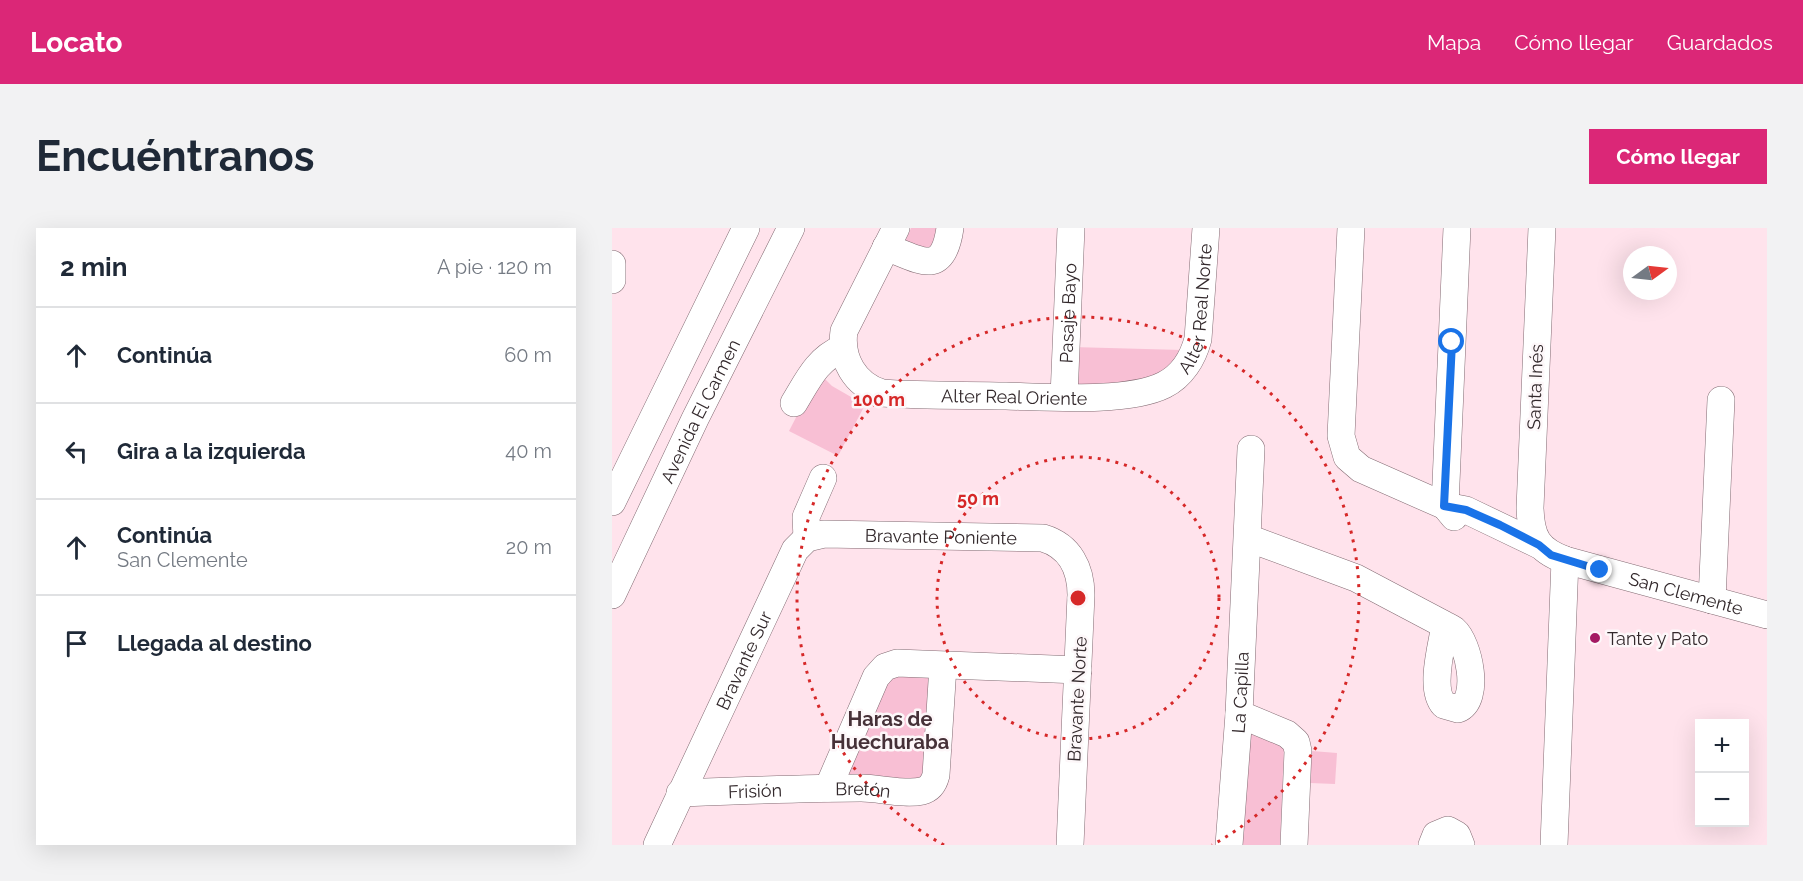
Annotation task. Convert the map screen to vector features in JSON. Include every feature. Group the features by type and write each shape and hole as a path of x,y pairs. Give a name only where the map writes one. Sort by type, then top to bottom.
{"street":[{"path":"612,502 746,228"},
{"name":"Avenida El Carmen","path":"612,595 695,419 791,228"},
{"path":"794,403 820,362 843,348 846,323 891,237 922,261 935,260 945,252 950,228"},
{"name":"Pasaje Bayo","path":"1064,397 1071,228"},
{"name":"Alter Real Norte","path":"1172,381 1189,362 1198,339 1206,228"},
{"path":"1351,228 1341,436 1344,450 1353,464 1444,506 1458,520 1495,538 1515,544 1539,545"},
{"path":"1444,506 1457,228"},
{"name":"Santa Inés","path":"1539,545 1533,531 1530,508 1542,228"},
{"path":"612,264 612,280"},
{"name":"Alter Real Oriente","path":"843,348 856,378 873,390 882,393 1064,397 1142,393 1172,381"},
{"path":"1712,600 1721,400"},
{"path":"659,403 680,404 695,419"},
{"name":"La Capilla","path":"1229,845 1239,714 1251,449"},
{"path":"807,538 806,517 823,478"},
{"name":"Bravante Poniente","path":"807,538 824,534 1043,538 1057,543 1070,555"},
{"name":"Bravante Sur","path":"657,845 795,550 807,538"},
{"path":"1248,538 1356,578 1445,625"},
{"name":"San Clemente","path":"1539,545 1551,555 1565,560 1767,615"},
{"name":"Bravante Norte","path":"1070,555 1081,584 1070,845"},
{"path":"1554,845 1565,560"},
{"name":"Bretón","path":"943,666 936,775 932,784 918,792 828,788 880,671 885,667 897,663 1078,670"},
{"path":"1239,714 1287,734 1296,742 1298,751 1294,845"},
{"name":"Frisión","path":"680,793 828,788"},
{"path":"1432,845 1439,832 1448,830 1457,835 1461,845"}],"shaded area":[{"path":"911,228 943,228 936,251 904,244"},
{"path":"1072,347 1182,350 1167,370 1145,383 1084,386 1075,383"},
{"path":"819,373 832,386 865,405 838,456 789,431"},
{"path":"885,675 929,676 928,770 921,781 851,776 848,773"},
{"path":"1241,731 1284,746 1280,845 1237,845"},
{"path":"1312,751 1337,753 1335,784 1310,783"}],"place":[{"name":"Tante y Pato","path":"1595,638"}],"district":[{"name":"Haras de Huechuraba","path":"890,730"}],"route":[{"path":"1452,342 1444,506 1466,510 1500,525 1539,545 1551,555 1600,570"}]}
